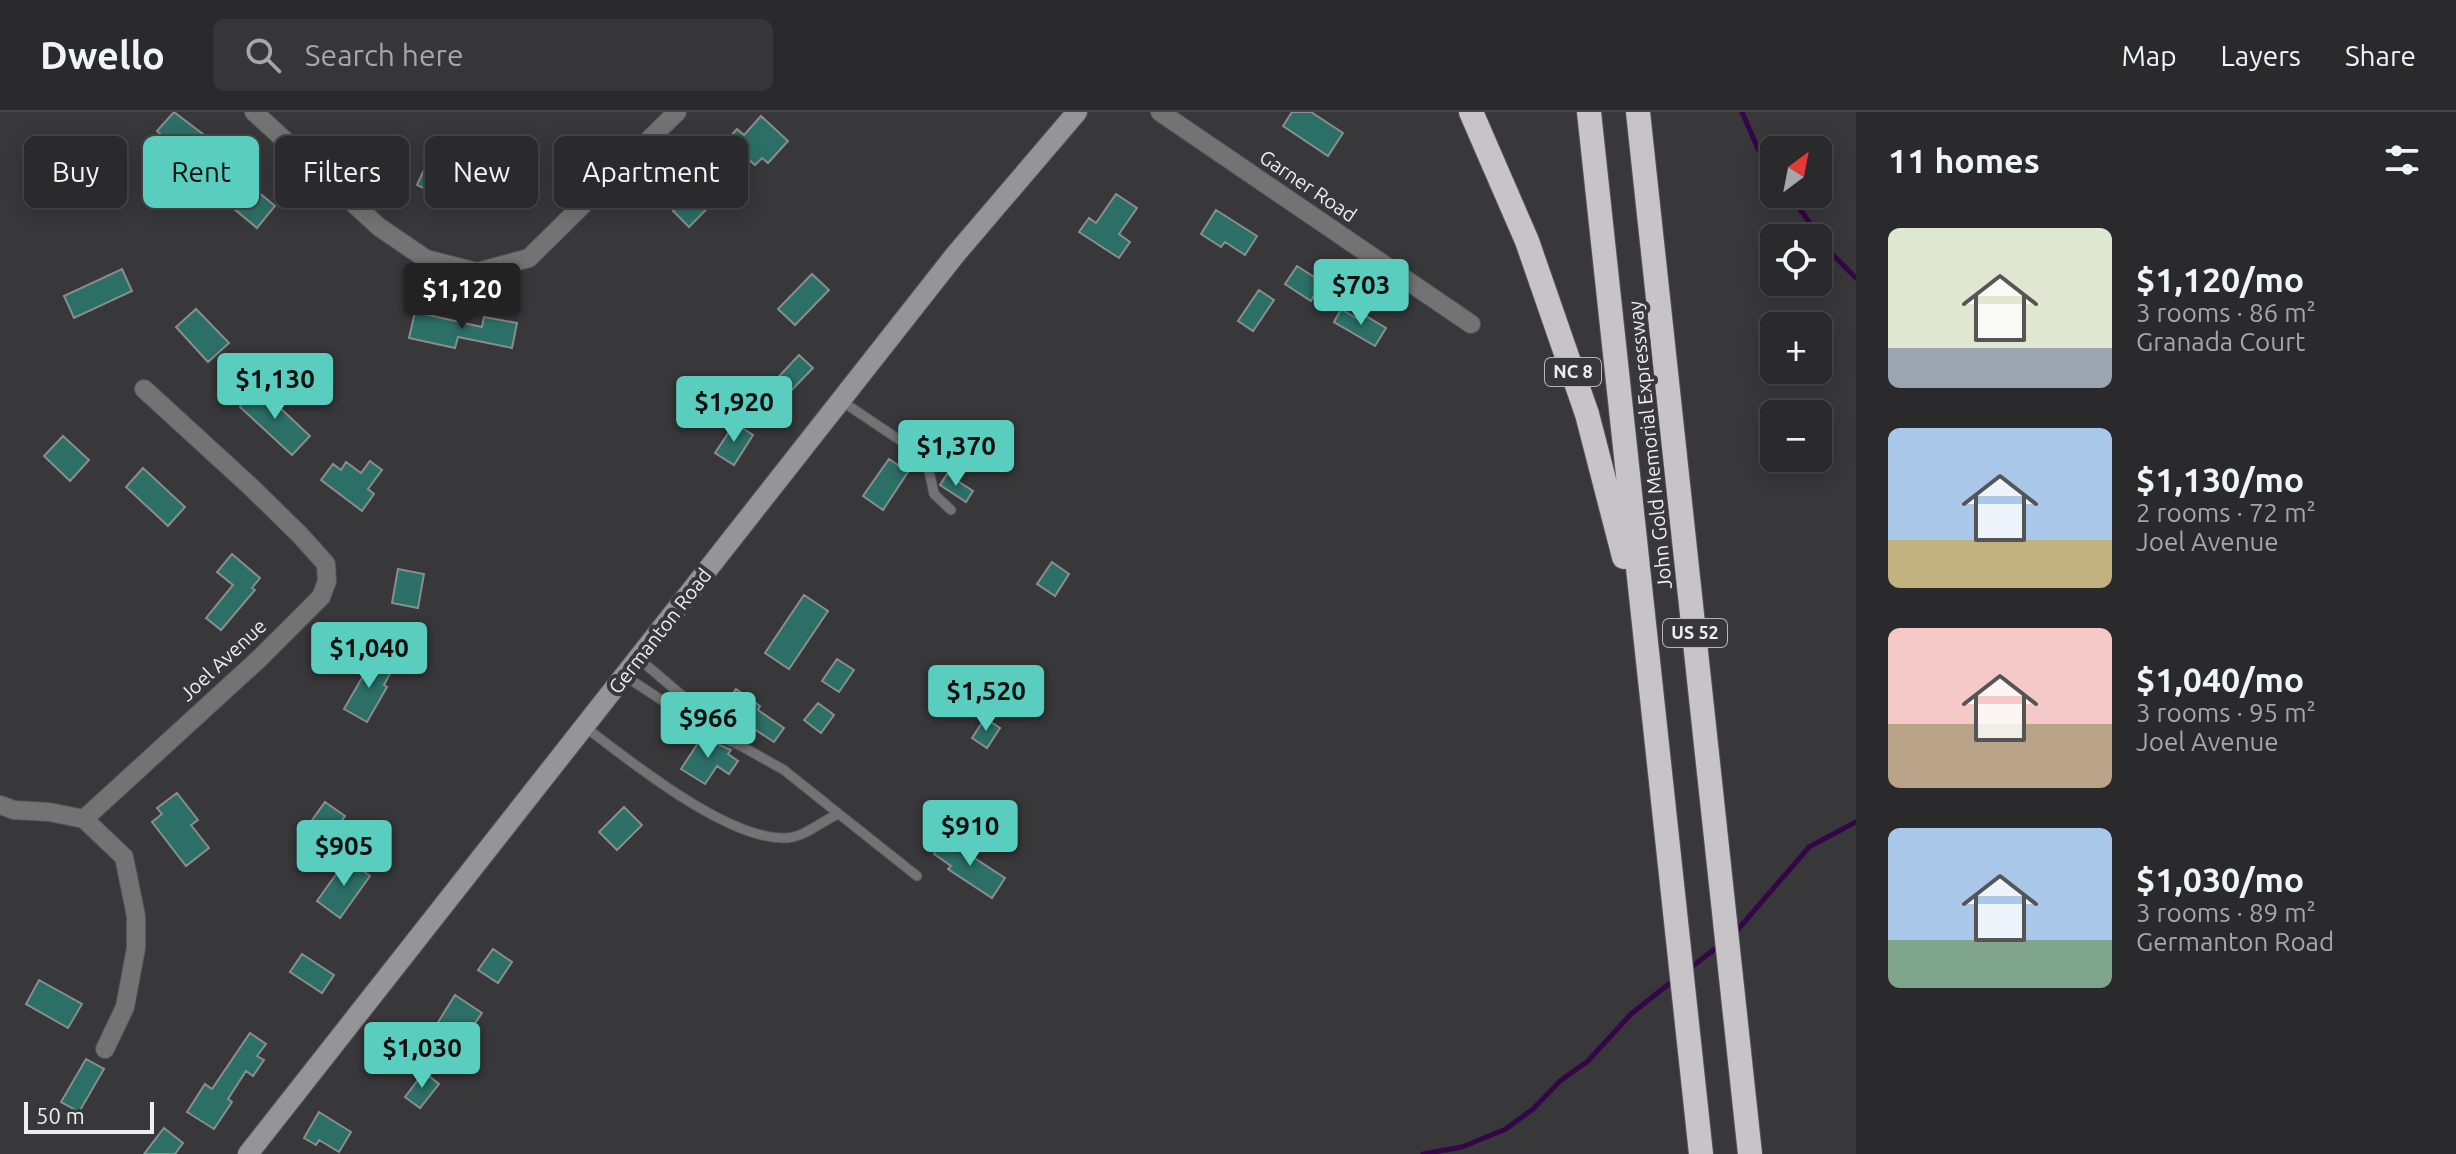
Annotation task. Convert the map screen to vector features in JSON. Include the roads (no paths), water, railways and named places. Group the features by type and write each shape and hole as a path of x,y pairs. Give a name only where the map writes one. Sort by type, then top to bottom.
{"highway":[{"name":"NC 8","path":"1471,112 1527,241 1587,414 1645,641"},
{"name":"John Gold Memorial Expressway","path":"1589,112 1701,1154"},
{"name":"John Gold Memorial Expressway","path":"1638,112 1750,1154"}],"main road":[{"name":"Germanton Road","path":"248,1154 955,255 1077,112"}],"street":[{"path":"254,112 379,227 426,259 477,272 529,258 677,112"},
{"name":"Garner Road","path":"1160,112 1471,324"},
{"name":"Joel Avenue","path":"84,819 260,658 321,597 327,581 326,564 300,535 144,389"},
{"path":"0,805 84,819 124,857 136,916 136,948 125,1007 105,1049"}],"lane":[{"path":"840,400 910,447 928,466 934,494 951,510"},
{"path":"638,658 743,747"},
{"path":"625,676 710,732 784,770 917,876"},
{"path":"585,727 702,810 760,835 784,839 805,833 839,814"}],"waterway":[{"path":"1742,112 1760,152"},
{"path":"1799,208 1833,255 1856,278"},
{"path":"1734,934 1809,847 1856,822"},
{"path":"1690,968 1720,945"},
{"path":"1423,1154 1462,1147 1506,1129 1533,1109 1560,1081 1588,1061 1631,1014 1675,979"}]}
